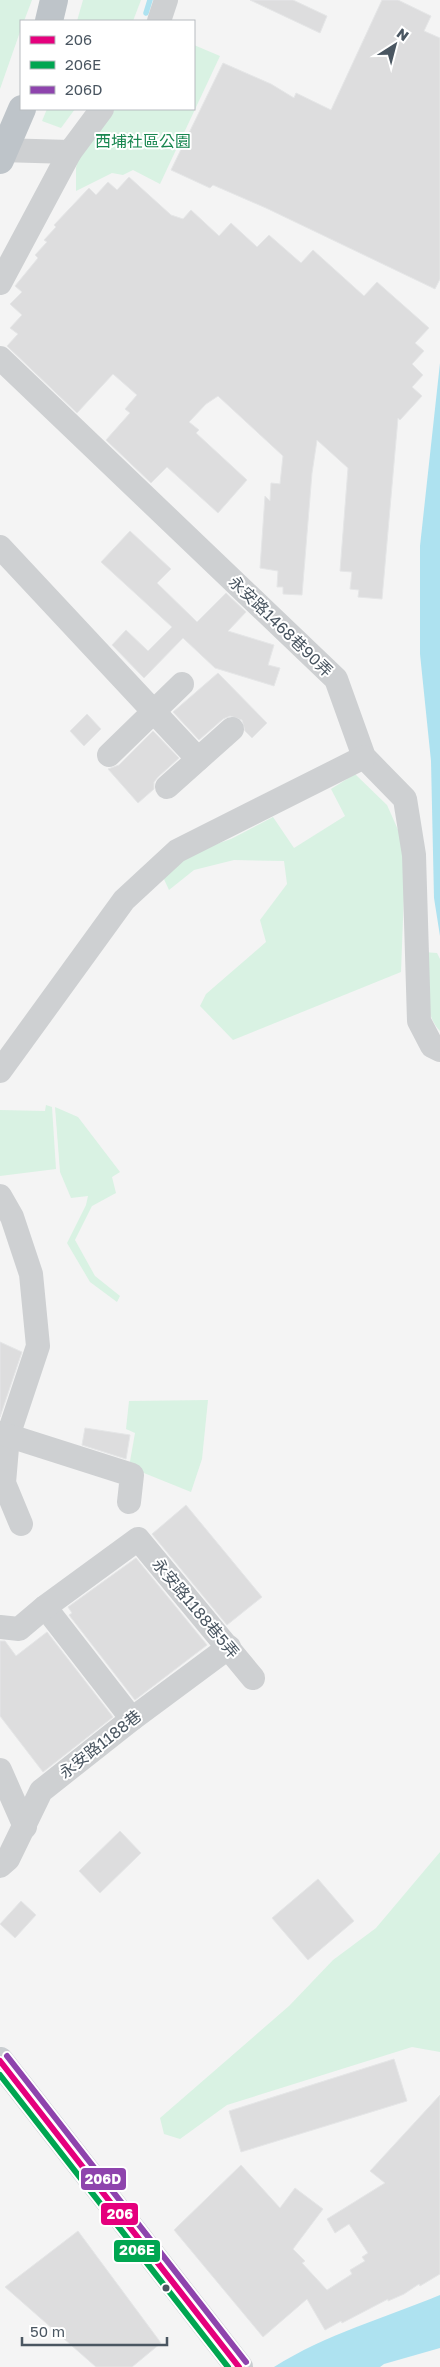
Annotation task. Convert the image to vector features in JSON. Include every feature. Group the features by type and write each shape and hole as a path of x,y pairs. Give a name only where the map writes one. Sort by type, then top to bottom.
{"highway":[{"path":"49,20 54,0"},
{"path":"0,160 20,115"}],"main road":[{"path":"0,2060 235,2366"}],"street":[{"path":"159,20 166,0"},
{"path":"0,283 70,152 101,110"},
{"path":"0,150 70,152"},
{"name":"永安路1468巷90弄","path":"0,358 336,679 364,757 405,799 414,854 419,1021 432,1046 440,1050"},
{"path":"0,548 198,759"},
{"path":"109,755 182,684"},
{"path":"167,787 232,729"},
{"path":"0,1071 124,900 177,851 364,757"},
{"path":"0,1196 12,1217 31,1274 38,1346 4,1435 4,1483 21,1524"},
{"path":"4,1435 132,1474 129,1502"},
{"name":"永安路1188巷5弄","path":"45,1607 138,1539 253,1678"},
{"path":"0,1627 19,1629 45,1607 132,1719"},
{"name":"永安路1188巷","path":"0,1866 8,1859 25,1827 41,1790 229,1647"},
{"path":"0,1770 25,1827"}],"green space":[{"path":"0,0 32,0 24,20 20,20 20,32 0,89"},
{"path":"83,0 141,0 133,20 77,20"},
{"name":"西埔社區公園","path":"195,45 220,56 195,109"},
{"path":"47,110 74,110 61,128 42,121"},
{"name":"西埔社區公園","path":"111,110 195,110 160,184 133,170 123,175 112,173 76,191 76,168 81,148"},
{"path":"355,774 387,805 403,841 404,893 401,972 233,1040 200,1006 206,994 266,942 260,920 287,884 284,861 234,860 194,870 169,890 163,877 193,852 231,839 273,817 294,848 345,816 331,789"},
{"path":"424,952 437,953 440,959 440,1031 430,1014 426,993"},
{"path":"46,1105 52,1107 56,1169 0,1176 0,1110 45,1111"},
{"path":"55,1107 78,1117 120,1172 112,1177 116,1193 92,1206 75,1240 95,1276 120,1296 117,1302 90,1282 67,1243 86,1205 88,1196 71,1198 60,1172"},
{"path":"208,1400 202,1459 191,1492 129,1467 135,1433 126,1429 129,1401"},
{"path":"440,1852 440,2052 412,2047 227,2105 180,2139 164,2134 160,2118 289,2006 333,1960 376,1928"}],"water":[{"path":"440,363 440,936 434,898 431,761 420,654 420,546"},
{"path":"440,2295 440,2348 384,2364 380,2367 274,2367 314,2345"}],"building":[{"path":"250,0 293,0 327,16 320,33"},
{"path":"382,0 398,0 431,16 424,31 440,38 440,279 435,289 266,208 213,185 210,188 171,170 223,63 271,84 294,98 296,93 331,110"},
{"path":"129,177 171,215 183,219 191,210 219,236 231,223 257,247 269,235 301,263 313,250 364,296 377,282 429,328 415,343 424,351 412,364 423,375 412,387 422,396 400,420 398,418 382,599 358,597 359,590 350,589 352,572 340,571 348,468 317,440 312,473 302,595 283,594 283,587 277,587 278,571 260,568 265,496 270,501 271,483 280,484 283,456 218,396 206,404 189,422 199,430 196,433 247,480 218,513 167,467 151,483 106,440 130,413 125,409 137,395 113,374 77,413 7,346 18,334 10,328 22,315 10,304 22,292 15,286 38,258 35,255 47,242 44,240 56,227 54,225 89,188 96,195 108,182 117,190"},
{"path":"130,531 171,569 157,583 197,622 226,593 246,612 228,631 274,645 268,665 280,668 274,686 215,668 183,638 144,678 112,645 126,630 148,651 172,627 101,562"},
{"path":"218,673 267,723 252,738 245,731 242,720 230,716 223,719 199,740 173,712"},
{"path":"87,714 101,729 84,746 70,731"},
{"path":"153,731 179,758 158,777 154,782 154,789 138,803 108,769 119,765"},
{"path":"0,1342 22,1352 0,1417"},
{"path":"85,1428 130,1435 126,1459 82,1445"},
{"path":"186,1505 262,1597 227,1625 152,1534"},
{"path":"136,1558 207,1645 135,1700 69,1615 72,1613 68,1607"},
{"path":"47,1632 113,1717 43,1772 0,1716 0,1641 5,1641 16,1656"},
{"path":"120,1831 141,1853 100,1893 79,1871"},
{"path":"318,1879 354,1921 308,1960 272,1918"},
{"path":"21,1901 36,1915 15,1938 0,1924"},
{"path":"394,2059 407,2101 241,2152 229,2111"},
{"path":"440,2095 440,2274 404,2294 388,2301 388,2299 325,2330 307,2299 263,2337 174,2230 241,2165 280,2208 295,2188 323,2209 293,2249 305,2261 302,2263 327,2290 352,2274 350,2270 365,2261 362,2257 368,2253 349,2224 335,2233 327,2219 385,2183 370,2171"},
{"path":"78,2231 161,2343 132,2367 96,2367 5,2287"}],"waterway":[{"path":"146,13 150,0"}],"transit line":[{"name":"206D","path":"7,2056 246,2362"},
{"name":"206","path":"0,2061 239,2367"},
{"name":"206E","path":"0,2075 228,2367"}]}
